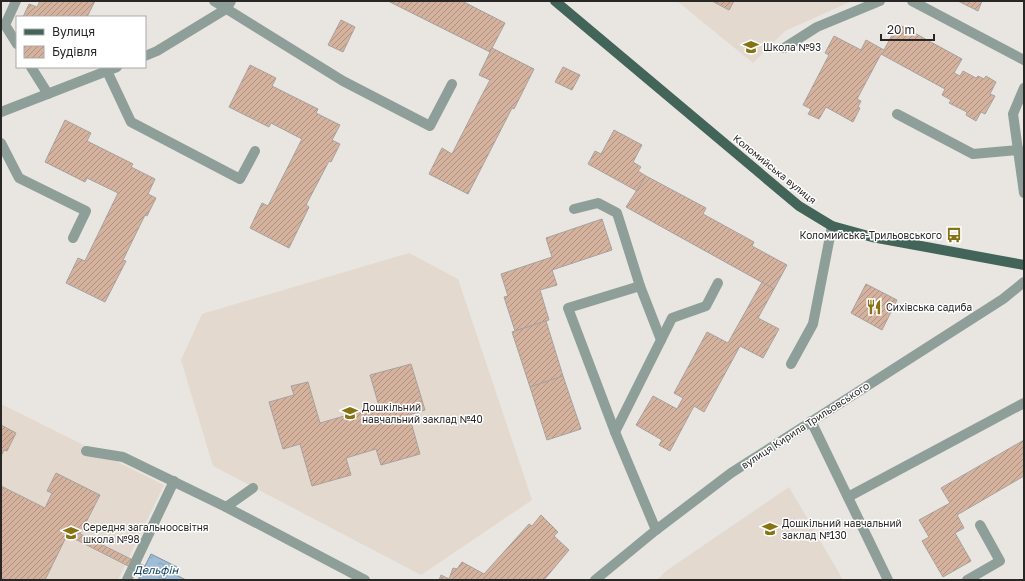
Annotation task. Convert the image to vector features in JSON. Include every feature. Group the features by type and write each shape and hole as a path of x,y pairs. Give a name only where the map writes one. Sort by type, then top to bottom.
{"main road":[{"name":"Коломийська вулиця","path":"555,1 799,206 832,226 872,237 1024,265"}],"street":[{"path":"16,1 5,25 16,42"},
{"path":"214,1 228,5 343,81 430,126 452,84"},
{"path":"784,48 817,27 880,1"},
{"path":"912,1 1024,60"},
{"path":"146,56 157,51 228,5"},
{"path":"32,68 48,94"},
{"path":"1,112 114,68"},
{"path":"107,71 131,122 240,179 255,151"},
{"path":"1024,88 1013,114 1024,193"},
{"path":"897,114 973,154 1019,150"},
{"path":"1,144 18,178 86,211 73,238"},
{"path":"574,209 598,203 617,214 640,286 661,340"},
{"path":"791,364 813,324 832,226"},
{"name":"вулиця Кирила Трильовського","path":"595,580 656,530 731,473 997,303 1024,282"},
{"path":"615,432 672,318 706,306 718,283"},
{"path":"640,286 568,308 615,432 656,530"},
{"path":"848,498 1024,403"},
{"path":"811,421 888,580"},
{"path":"86,451 124,457 226,507 365,580"},
{"path":"127,580 174,481"},
{"path":"226,507 253,488"},
{"path":"967,580 1000,561 980,525"}],"shaded area":[{"name":"Школа №93","path":"677,1 852,1 785,31 753,63"},
{"name":"Дошкільний навчальний заклад №40","path":"409,253 458,279 532,500 421,575 213,466 181,360 202,314"},
{"name":"Середня загальноосвітня школа №98","path":"1,404 164,485 118,580 1,580"},
{"name":"Дошкільний навчальний заклад №130","path":"789,487 843,580 657,580 666,571"}],"water":[{"name":"Дельфін","path":"151,554 177,567 174,574 186,580 138,580"}],"building":[{"path":"40,1 95,1 88,16 23,16 29,4 37,7"},
{"path":"388,1 462,1 505,23 490,52"},
{"path":"712,1 734,1 729,10"},
{"path":"958,1 982,1 978,11"},
{"path":"341,20 355,27 343,52 328,45"},
{"path":"898,24 962,59 954,73 960,76 963,71 976,78 978,76 984,79 986,76 996,82 990,94 995,96 985,114 981,112 976,121 966,115 967,112 949,103 951,100 942,95 945,89 881,54 857,99 861,101 858,107 860,108 853,122 826,107 819,119 808,114 811,109 803,105 829,55 825,53 834,36 861,50 866,40 884,50"},
{"path":"492,48 534,69 514,109 512,108 468,194 429,174 442,148 452,154 490,80 479,75"},
{"path":"250,65 276,78 272,86 318,109 316,113 340,125 332,140 340,144 331,162 329,161 306,205 309,207 289,248 250,228 262,203 268,206 302,139 271,123 269,127 229,107"},
{"path":"563,67 580,75 572,90 555,82"},
{"path":"65,120 91,133 87,141 133,164 131,167 155,179 148,194 156,198 147,216 145,215 123,260 126,261 105,302 66,283 78,258 85,261 118,193 87,178 85,182 45,162"},
{"path":"614,130 642,145 633,162 641,167 638,171 646,176 637,191 588,164 595,151 601,154"},
{"path":"646,176 706,208 703,214 754,242 752,246 787,265 774,289 626,207"},
{"path":"602,219 612,250 552,270 557,285 540,290 549,320 515,331 504,297 508,296 501,274 552,257 546,238"},
{"path":"762,282 774,289 758,318 779,329 763,358 740,346 704,412 694,406 670,451 659,445 662,440 636,425 653,396 677,409 683,398 674,393 707,332 728,343"},
{"name":"Сихівська садиба","path":"866,284 897,300 882,330 851,313"},
{"path":"546,321 563,376 530,387 512,332"},
{"path":"411,364 425,410 409,415 420,454 381,465 376,449 346,458 351,475 312,486 300,444 283,449 269,402 294,395 291,386 308,382 320,423 379,406 370,375"},
{"path":"563,376 581,429 547,440 530,387"},
{"path":"1,425 16,433 7,451 4,450 1,456"},
{"path":"1024,440 1024,476 957,515 964,528 955,533 971,561 943,577 922,541 929,537 919,520 950,503 941,488"},
{"path":"56,473 100,495 80,534 70,529 45,580 5,580 1,578 1,486 45,508 52,493 47,491"},
{"path":"541,515 558,532 554,536 569,550 544,580 439,580 441,575 449,579 453,568 457,569 462,562 484,574 529,524 532,526"},
{"path":"70,529 145,566 142,573 67,535"}],"place":[{"name":"Школа №93","path":"751,47"},
{"name":"Коломийська-Трильовського","path":"954,235"},
{"name":"Сихівська садиба","path":"874,307"},
{"name":"Дошкільний навчальний заклад №40","path":"350,413"},
{"name":"Дошкільний навчальний заклад №130","path":"770,529"},
{"name":"Середня загальноосвітня школа №98","path":"71,533"}]}
